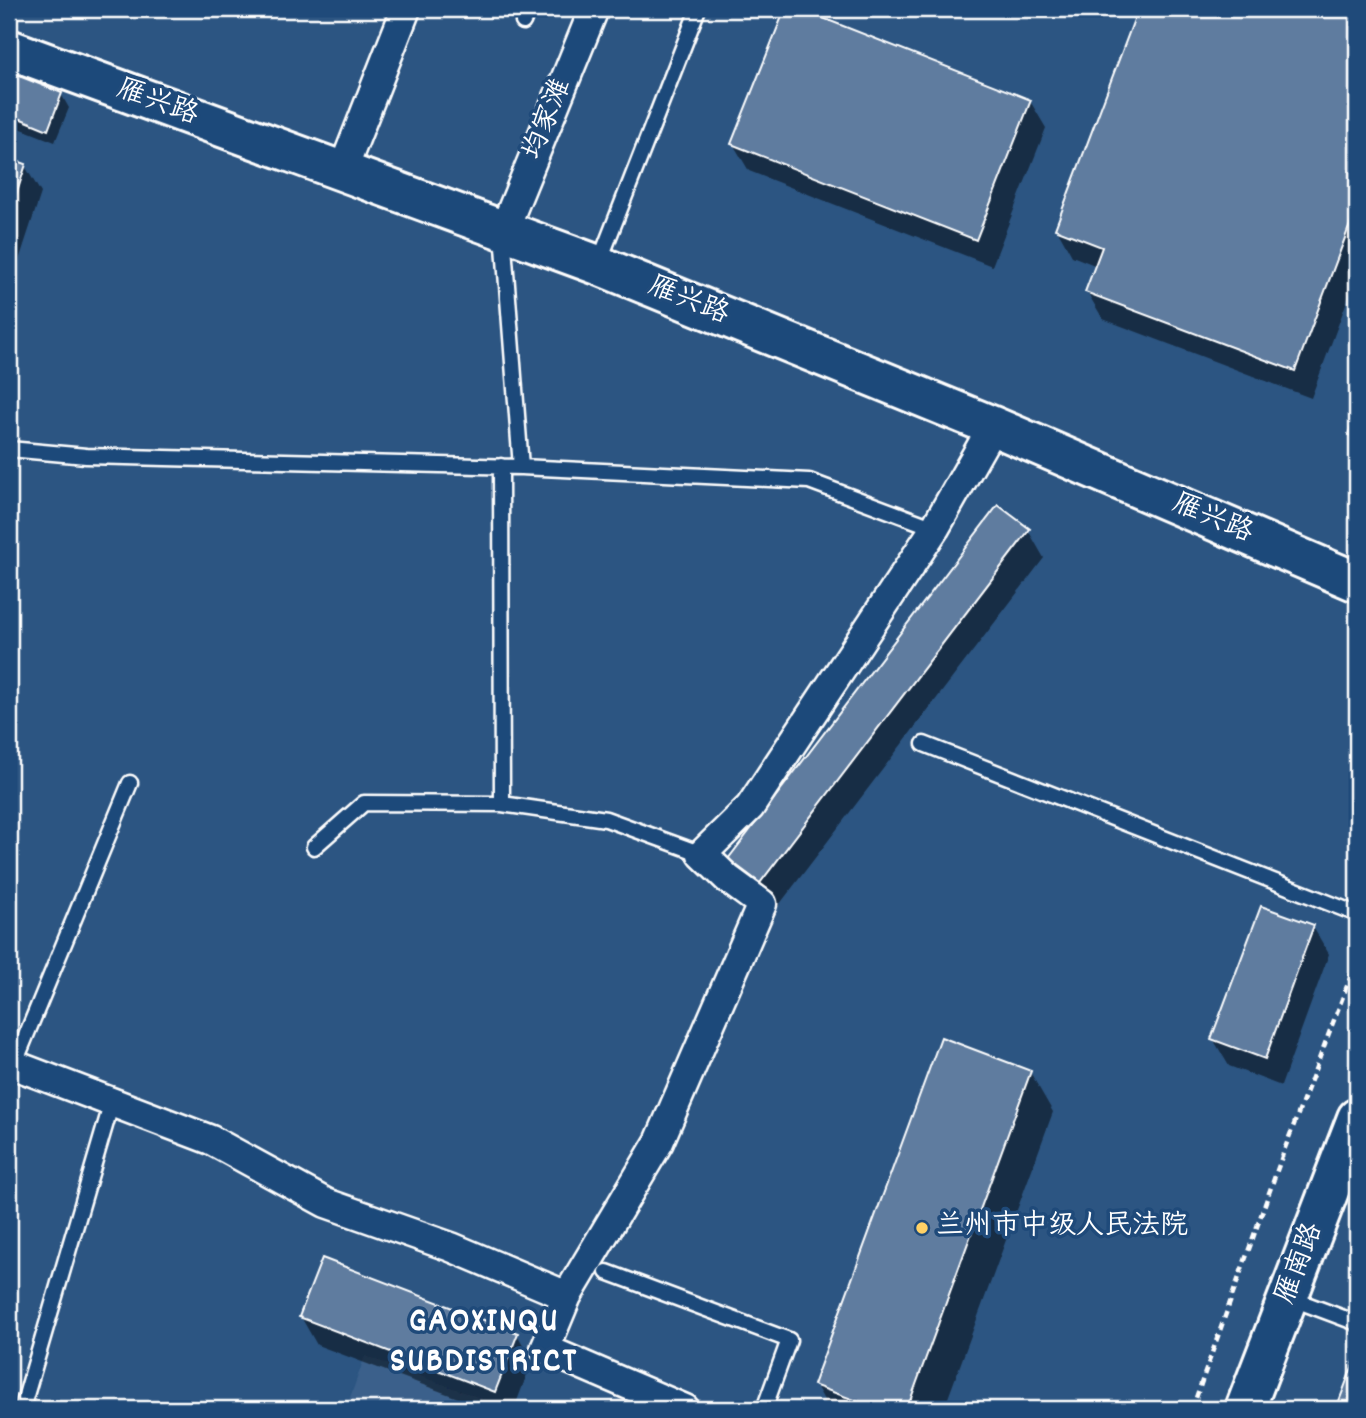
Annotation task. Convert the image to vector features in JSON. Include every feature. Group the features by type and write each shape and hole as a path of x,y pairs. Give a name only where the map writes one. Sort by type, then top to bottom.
{"street":[{"path":"342,173 406,9"},
{"name":"均家滩","path":"503,232 594,9"},
{"name":"雁兴路","path":"9,50 598,265 993,426 1357,582"},
{"path":"685,1409 545,1349 567,1296 659,1142 762,904 728,879 702,855 750,807 935,528 993,426"},
{"path":"12,1064 212,1140 326,1203 451,1247 567,1296"},
{"name":"雁南路","path":"1245,1409 1357,1118"}],"lane":[{"path":"598,265 698,9"},
{"path":"503,232 521,467"},
{"path":"9,449 86,456 501,466 809,481 935,528"},
{"path":"501,466 502,804"},
{"path":"924,744 1357,914"},
{"path":"12,1064 130,783"},
{"path":"314,847 364,803 502,804 606,819 702,855"},
{"path":"22,1409 112,1102"},
{"path":"607,1272 789,1340 764,1409"},
{"path":"1289,1297 1357,1323"}],"path":[{"path":"1192,1409 1285,1148 1357,960"}],"shaded area":[{"path":"365,1356 510,1409 346,1409"}],"building":[{"path":"785,9 800,9 1031,100 976,240 731,144"},
{"path":"1138,9 1357,9 1357,206 1295,371 1085,292 1102,247 1055,229"},
{"path":"9,72 62,93 48,130 9,114"},
{"path":"9,158 26,164 9,217"},
{"path":"1357,411 1357,438 1348,435"},
{"path":"998,505 1030,529 760,883 728,859"},
{"path":"1261,906 1314,925 1265,1059 1211,1039"},
{"name":"兰州市中级人民法院","path":"941,1037 1031,1071 907,1409 879,1409 813,1385"},
{"path":"322,1258 518,1333 495,1392 299,1317"},
{"path":"1357,1354 1357,1409 1336,1409"}],"place":[{"name":"兰州市中级人民法院","path":"922,1228"}],"district":[{"name":"GAOXINQU SUBDISTRICT","path":"484,1343"}]}
